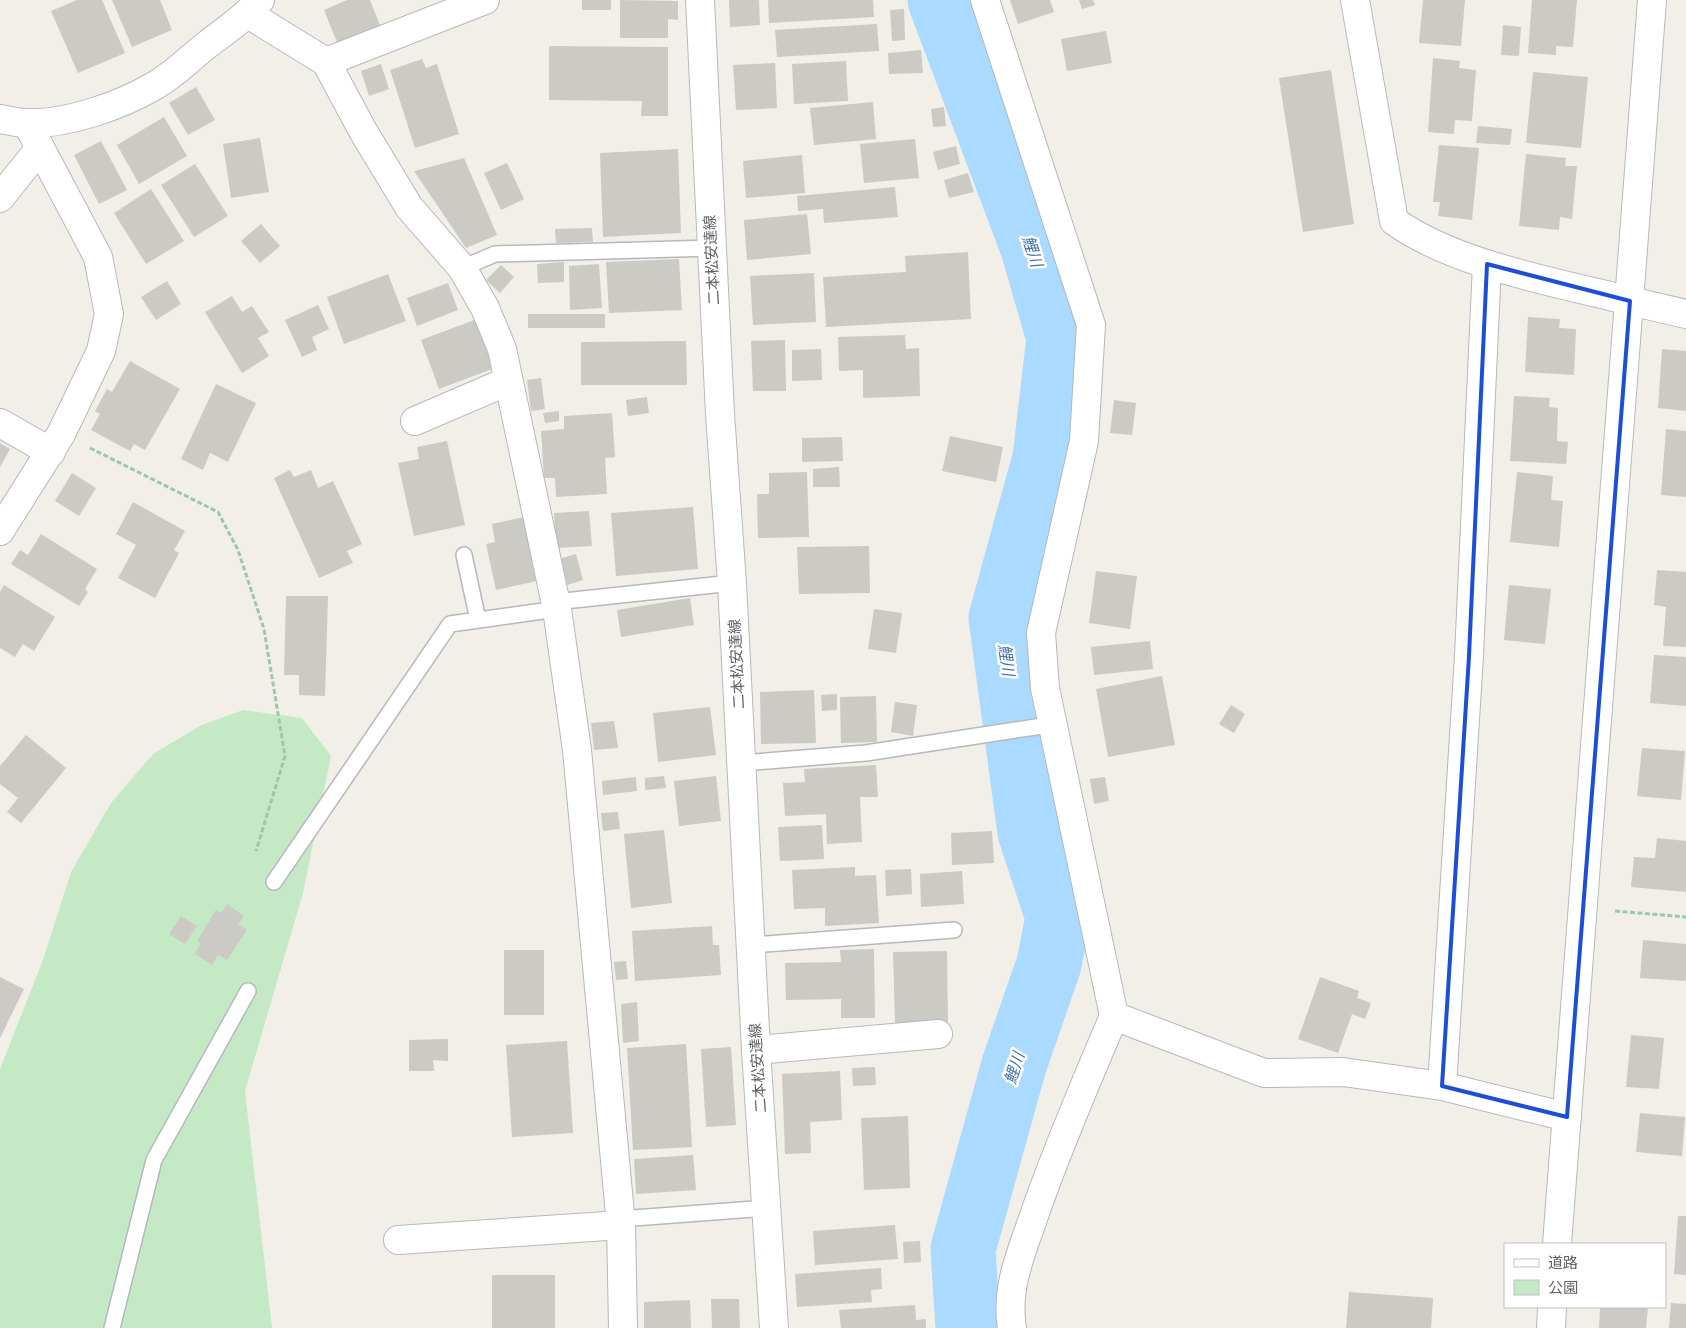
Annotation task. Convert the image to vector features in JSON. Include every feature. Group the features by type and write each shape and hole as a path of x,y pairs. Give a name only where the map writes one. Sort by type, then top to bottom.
{"street":[{"path":"326,62 485,0"},
{"name":"二本松安達線","path":"700,0 720,414 732,584 750,945 774,1328"},
{"path":"985,0 1091,325 1084,441 1041,633 1047,725 1114,1016 1059,1145 1014,1276 1008,1307 1012,1328"},
{"path":"1355,0 1394,221 1410,233 1472,260 1686,314"},
{"path":"1557,1243 1652,0"},
{"path":"0,119 27,123 62,119 92,112 154,86 248,5 326,62 363,131 409,207 462,268 492,325 502,349 556,605 577,750 621,1222 623,1328"},
{"path":"0,531 56,443 102,351 109,314 108,298 98,257 27,123"},
{"path":"0,198 40,148"},
{"path":"1442,1086 1469,656 1488,264"},
{"path":"415,421 508,381"},
{"path":"0,423 56,443"},
{"path":"1114,1016 1264,1073 1343,1072 1442,1086 1567,1117"},
{"path":"756,1050 938,1034"},
{"path":"398,1240 621,1222"},
{"path":"1551,1328 1552,1308"}],"lane":[{"path":"462,268 495,254 712,248"},
{"path":"464,555 478,620"},
{"path":"274,882 450,624 556,605 732,584"},
{"path":"742,763 866,753 1047,725"},
{"path":"750,945 954,930"},
{"path":"112,1328 154,1160 248,990"},
{"path":"621,1222 767,1208"}],"path":[{"path":"56,443 218,512 238,550 264,629 285,756 256,851"},
{"path":"1582,909 1686,917"}],"highlighted area":[{"path":"1487,264 1630,301 1567,1117 1442,1086 1469,656"}],"green space":[{"path":"243,710 302,718 331,756 303,893 245,1091 272,1328 0,1328 0,1069 43,960 71,872 111,803 153,754 202,725"}],"building":[{"path":"77,0 102,0 125,53 78,73 51,11"},
{"path":"112,0 160,0 172,30 132,47"},
{"path":"347,0 370,0 382,30 339,47 324,10"},
{"path":"582,0 611,0 611,10 582,10"},
{"path":"620,0 678,1 678,20 668,19 668,38 620,38"},
{"path":"729,0 759,0 760,25 730,27"},
{"path":"768,0 873,0 874,17 769,23"},
{"path":"1010,0 1050,0 1054,12 1018,24"},
{"path":"1079,0 1093,0 1095,5 1082,9"},
{"path":"1423,0 1465,0 1461,46 1419,43"},
{"path":"1532,0 1577,0 1573,47 1556,46 1556,55 1528,53"},
{"path":"904,9 905,40 892,41 890,10"},
{"path":"877,24 879,51 777,57 775,30"},
{"path":"1503,25 1521,27 1519,56 1501,55"},
{"path":"1106,31 1112,63 1067,71 1061,39"},
{"path":"549,46 668,47 668,116 641,116 642,101 549,100"},
{"path":"921,50 923,73 889,74 888,53"},
{"path":"1433,58 1460,61 1459,68 1476,70 1472,121 1455,120 1454,134 1428,132"},
{"path":"422,59 426,68 437,64 459,134 415,148 390,70"},
{"path":"846,61 848,101 794,104 792,64"},
{"path":"775,63 777,108 736,110 733,65"},
{"path":"381,64 389,89 369,96 361,71"},
{"path":"1331,70 1354,224 1303,232 1279,78"},
{"path":"1533,72 1588,77 1581,148 1526,143"},
{"path":"196,87 215,120 188,135 169,103"},
{"path":"873,102 876,139 814,145 810,108"},
{"path":"944,107 946,126 933,127 931,109"},
{"path":"164,117 187,156 139,184 117,145"},
{"path":"1478,126 1512,129 1510,145 1476,143"},
{"path":"260,138 269,192 231,198 223,144"},
{"path":"915,139 919,178 864,183 860,144"},
{"path":"101,141 127,190 99,204 74,155"},
{"path":"1439,145 1479,148 1472,220 1438,216 1440,202 1433,202"},
{"path":"956,146 960,164 938,170 933,152"},
{"path":"678,149 681,233 603,237 600,153"},
{"path":"1526,154 1566,158 1565,166 1577,166 1572,219 1560,217 1559,230 1519,226"},
{"path":"802,155 805,193 746,198 743,161"},
{"path":"464,158 497,235 466,248 414,171"},
{"path":"507,163 524,199 501,210 484,173"},
{"path":"195,164 228,216 194,237 161,185"},
{"path":"968,173 974,192 949,198 944,180"},
{"path":"895,187 898,217 824,223 823,209 798,211 797,196"},
{"path":"151,189 184,241 146,264 114,213"},
{"path":"807,214 811,254 747,260 744,220"},
{"path":"261,224 280,246 260,263 241,241"},
{"path":"592,228 593,242 556,243 555,229"},
{"path":"968,252 971,319 826,327 823,277 906,272 905,256"},
{"path":"679,259 682,310 609,313 606,262"},
{"path":"564,262 564,282 538,283 537,264"},
{"path":"599,264 602,308 570,310 569,266"},
{"path":"501,265 514,277 500,293 486,280"},
{"path":"814,273 816,322 753,325 750,276"},
{"path":"388,274 406,321 344,344 327,297"},
{"path":"167,281 181,304 156,320 141,297"},
{"path":"448,283 458,310 417,326 407,298"},
{"path":"232,296 242,312 252,306 269,332 258,338 269,356 242,373 205,312"},
{"path":"318,305 329,329 312,337 317,350 302,357 285,320"},
{"path":"528,314 605,314 605,328 528,328"},
{"path":"1528,317 1560,319 1559,328 1576,329 1574,375 1525,372"},
{"path":"477,319 495,368 439,389 421,340"},
{"path":"905,335 906,349 919,348 920,396 863,398 863,370 839,371 838,337"},
{"path":"785,340 786,391 753,391 751,341"},
{"path":"686,341 687,385 581,385 581,342"},
{"path":"821,349 822,380 792,381 792,350"},
{"path":"1662,349 1686,351 1686,411 1658,408"},
{"path":"130,361 180,389 145,450 134,444 130,451 91,430 100,414 95,411 107,389 112,392"},
{"path":"541,378 545,409 531,411 527,380"},
{"path":"216,384 256,403 228,462 210,453 203,470 181,459"},
{"path":"1514,396 1550,398 1549,407 1558,408 1557,441 1568,442 1566,464 1510,461"},
{"path":"647,397 649,413 628,416 626,400"},
{"path":"1114,400 1136,403 1132,435 1110,433"},
{"path":"559,411 559,421 545,423 543,413"},
{"path":"612,413 615,457 605,458 607,494 556,497 555,478 544,478 541,431 564,429 564,416"},
{"path":"1666,429 1686,431 1686,497 1661,495"},
{"path":"950,436 1003,447 996,482 942,471"},
{"path":"842,437 843,461 802,462 802,438"},
{"path":"447,441 465,525 414,536 398,463 419,459 417,447"},
{"path":"0,443 10,449 0,467"},
{"path":"839,467 840,487 813,487 813,469"},
{"path":"290,470 294,477 311,470 318,488 333,481 362,544 347,551 353,563 319,578 274,478"},
{"path":"807,472 809,537 758,538 757,494 769,494 769,473"},
{"path":"1517,472 1553,476 1551,500 1563,501 1559,547 1510,542"},
{"path":"72,473 96,488 79,516 55,501"},
{"path":"133,502 185,531 174,550 179,553 155,598 118,578 136,545 116,534"},
{"path":"693,507 698,569 616,576 611,513"},
{"path":"589,511 592,546 556,548 554,513"},
{"path":"524,517 537,581 496,590 486,544 495,542 492,524"},
{"path":"41,534 97,569 85,589 88,592 79,606 11,564 20,550 28,555"},
{"path":"869,546 870,593 799,594 797,547"},
{"path":"576,554 583,580 567,585 559,559"},
{"path":"1657,570 1686,572 1686,647 1663,646 1666,607 1654,605"},
{"path":"1096,571 1137,576 1130,629 1089,623"},
{"path":"4,585 55,617 34,651 23,644 15,657 0,648 0,592"},
{"path":"1509,585 1551,589 1545,644 1504,640"},
{"path":"286,596 328,596 325,696 299,695 299,675 284,675"},
{"path":"690,598 694,625 621,637 617,610"},
{"path":"874,609 902,613 896,653 868,649"},
{"path":"1150,641 1153,669 1094,675 1091,647"},
{"path":"1654,655 1686,657 1686,706 1650,703"},
{"path":"1162,676 1175,745 1108,757 1096,689"},
{"path":"814,690 816,743 761,744 760,692"},
{"path":"837,694 837,710 822,711 821,695"},
{"path":"876,696 877,742 841,743 840,697"},
{"path":"895,702 917,705 913,736 891,732"},
{"path":"1231,705 1245,714 1234,733 1219,724"},
{"path":"710,707 716,755 658,762 653,713"},
{"path":"614,721 618,748 594,750 591,723"},
{"path":"26,735 66,768 21,823 7,812 18,798 0,784 0,766"},
{"path":"1642,748 1685,751 1681,800 1637,796"},
{"path":"876,765 878,797 860,797 862,842 827,844 826,814 785,816 783,783 805,782 804,769"},
{"path":"664,776 666,788 645,790 645,778"},
{"path":"716,776 721,821 679,826 674,781"},
{"path":"636,777 637,791 603,795 602,781"},
{"path":"1105,777 1109,801 1094,804 1090,779"},
{"path":"618,812 620,829 603,831 601,813"},
{"path":"822,825 824,859 780,861 778,827"},
{"path":"664,830 672,903 631,908 624,834"},
{"path":"992,831 994,863 952,865 951,833"},
{"path":"1657,838 1686,841 1686,892 1631,887 1634,857 1655,858"},
{"path":"855,867 855,876 876,875 879,923 825,926 825,908 794,909 792,870"},
{"path":"911,869 912,894 886,896 885,870"},
{"path":"962,871 964,904 921,907 920,874"},
{"path":"227,904 244,916 238,924 247,930 227,960 218,955 212,965 195,954 201,943 197,941 216,910 221,913"},
{"path":"181,916 197,926 185,944 169,934"},
{"path":"712,926 713,945 719,945 721,975 635,981 632,931"},
{"path":"1643,940 1686,944 1686,981 1640,978"},
{"path":"874,949 875,1018 841,1018 841,999 786,1000 785,963 841,962 840,950"},
{"path":"504,950 544,950 544,1015 504,1015"},
{"path":"947,951 948,1022 895,1023 893,952"},
{"path":"626,961 628,979 616,980 614,962"},
{"path":"0,977 24,989 0,1038"},
{"path":"1320,977 1359,991 1357,998 1371,1003 1365,1019 1352,1014 1338,1053 1298,1039"},
{"path":"637,1002 639,1041 623,1043 621,1004"},
{"path":"1631,1035 1664,1038 1659,1089 1626,1087"},
{"path":"448,1039 448,1061 433,1060 434,1071 409,1071 409,1040"},
{"path":"567,1041 573,1133 512,1137 506,1045"},
{"path":"686,1044 692,1147 633,1150 627,1048"},
{"path":"731,1047 736,1125 706,1127 701,1049"},
{"path":"875,1067 876,1085 853,1086 852,1068"},
{"path":"840,1071 842,1120 810,1122 811,1153 785,1154 782,1074"},
{"path":"1640,1113 1685,1117 1682,1156 1636,1152"},
{"path":"908,1116 910,1188 864,1190 861,1118"},
{"path":"693,1155 696,1190 636,1194 634,1159"},
{"path":"1678,1216 1686,1216 1686,1275 1674,1274"},
{"path":"895,1225 898,1259 815,1265 813,1231"},
{"path":"920,1241 921,1262 904,1263 903,1242"},
{"path":"881,1268 882,1289 871,1290 872,1302 797,1307 795,1274"},
{"path":"492,1275 555,1275 555,1328 492,1328"},
{"path":"1349,1292 1433,1298 1431,1328 1346,1328"},
{"path":"711,1299 739,1299 740,1328 712,1328"},
{"path":"690,1300 691,1328 644,1328 644,1302"},
{"path":"1671,1303 1686,1304 1686,1328 1669,1328"},
{"path":"915,1305 916,1320 926,1319 926,1328 841,1328 839,1310"},
{"path":"1600,1308 1648,1308 1646,1328 1599,1328"}],"waterway":[{"name":"鯉川","path":"940,0 1033,248 1059,338 1045,458 1001,618 1030,832 1058,917 1049,964 1014,1065 963,1249 968,1328"}]}
